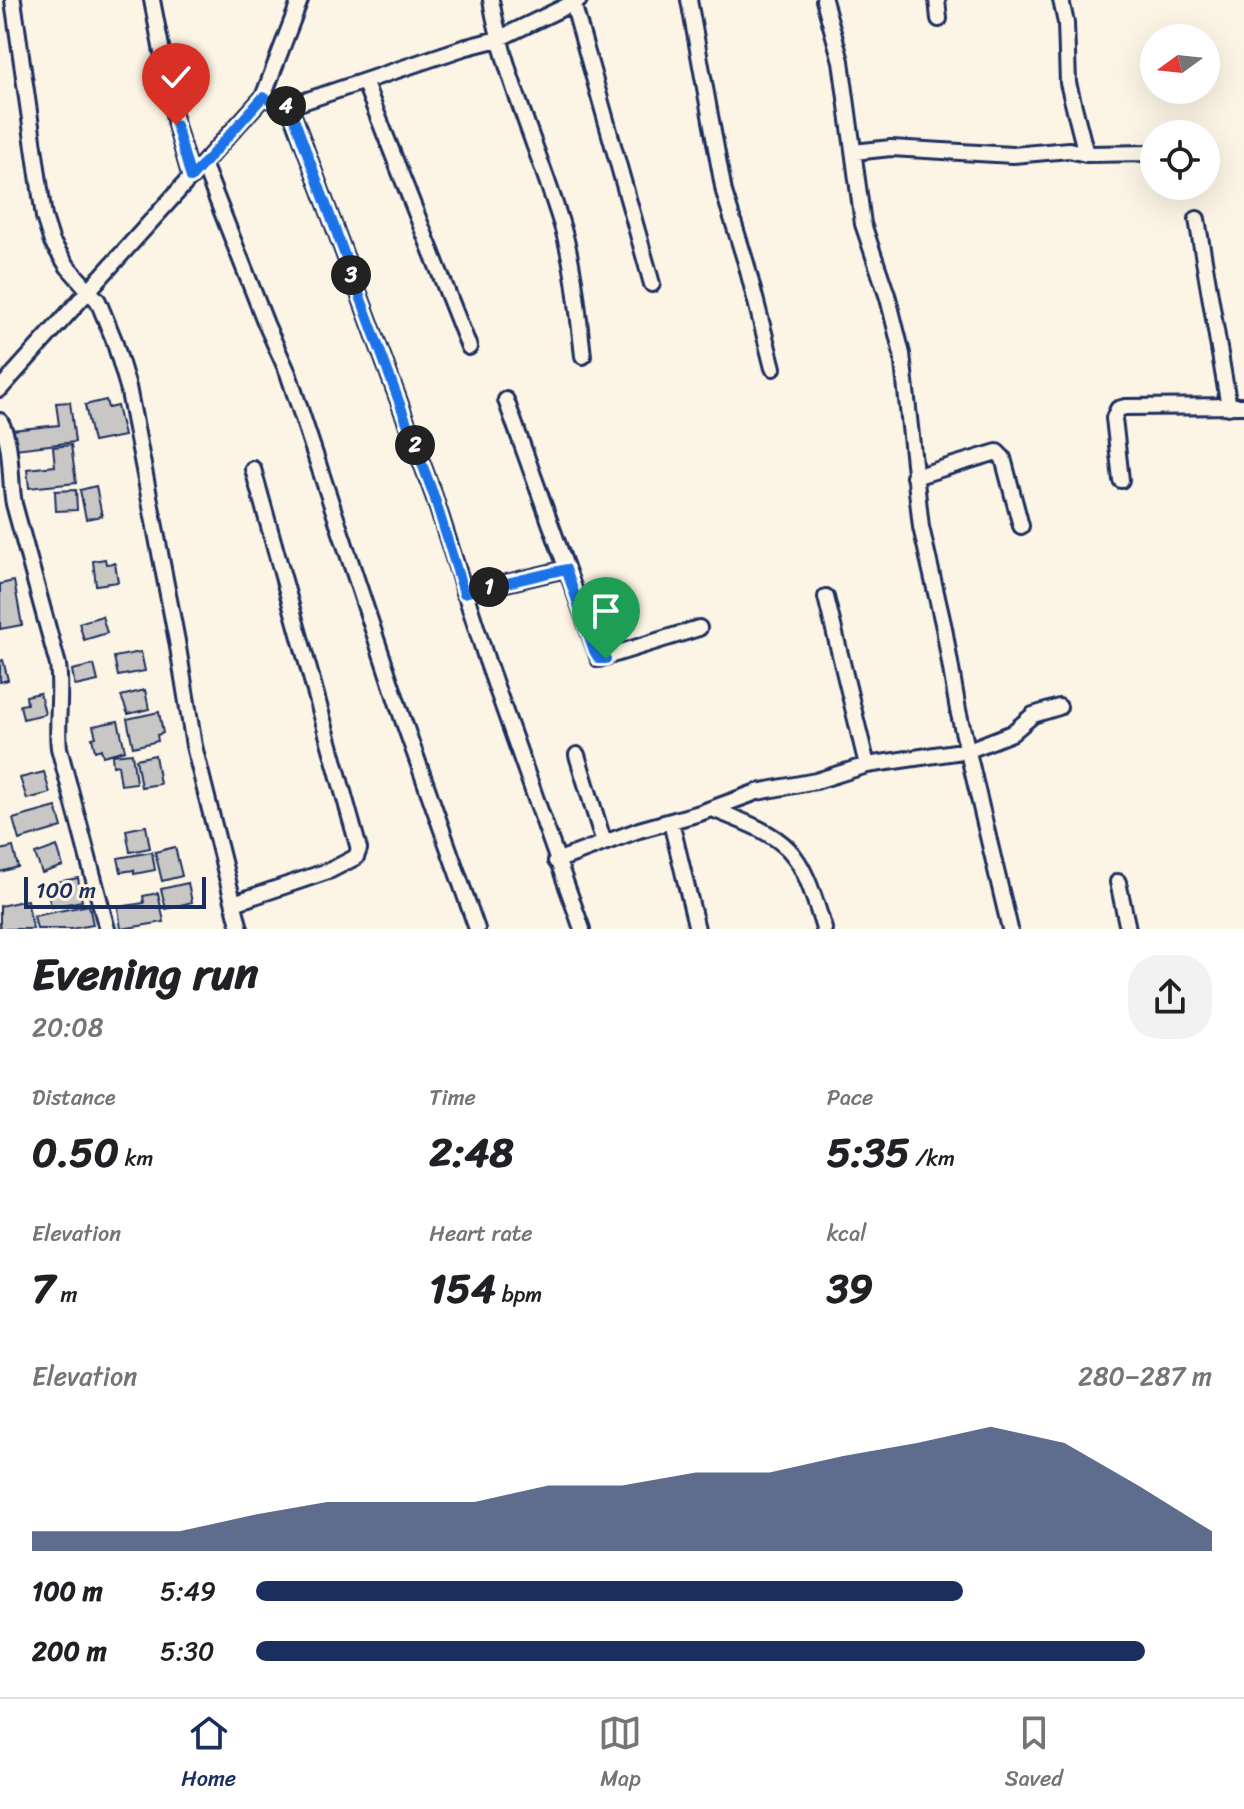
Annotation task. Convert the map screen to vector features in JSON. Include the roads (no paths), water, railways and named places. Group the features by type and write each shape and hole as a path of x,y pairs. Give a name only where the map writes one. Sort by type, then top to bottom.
{"street":[{"path":"13,0 44,217 52,242 68,267 98,301 128,387 197,761 240,929"},
{"path":"152,0 176,125 191,178"},
{"path":"0,389 263,97 300,0"},
{"path":"491,0 498,39 563,229 574,278 583,356"},
{"path":"689,0 724,192 773,368"},
{"path":"824,0 841,61 863,224 888,298 902,354 921,527 1010,929"},
{"path":"937,0 939,19"},
{"path":"1061,0 1066,23 1068,83 1086,154"},
{"path":"287,107 498,39 576,2 652,284"},
{"path":"364,81 469,347"},
{"path":"263,97 287,107 294,118 424,469 556,861 582,929"},
{"path":"854,152 891,148 1013,155 1069,150 1086,154 1140,153"},
{"path":"204,166 288,373 402,717 477,929"},
{"path":"1121,480 1114,418 1118,409 1237,407 1197,219"},
{"path":"506,400 599,659 699,628"},
{"path":"0,421 7,441 14,504 58,665 61,695 56,721 59,748 107,929"},
{"path":"914,477 997,452 1003,458 1021,526"},
{"path":"234,903 331,870 356,857 359,849 253,469"},
{"path":"464,593 566,569"},
{"path":"826,597 867,765"},
{"path":"556,861 757,792 816,781 867,765 969,750 1012,733 1033,715 1059,707"},
{"path":"577,755 604,843"},
{"path":"712,809 770,833 796,854 807,875 824,929"},
{"path":"671,822 697,929"},
{"path":"1118,882 1128,929"}]}
